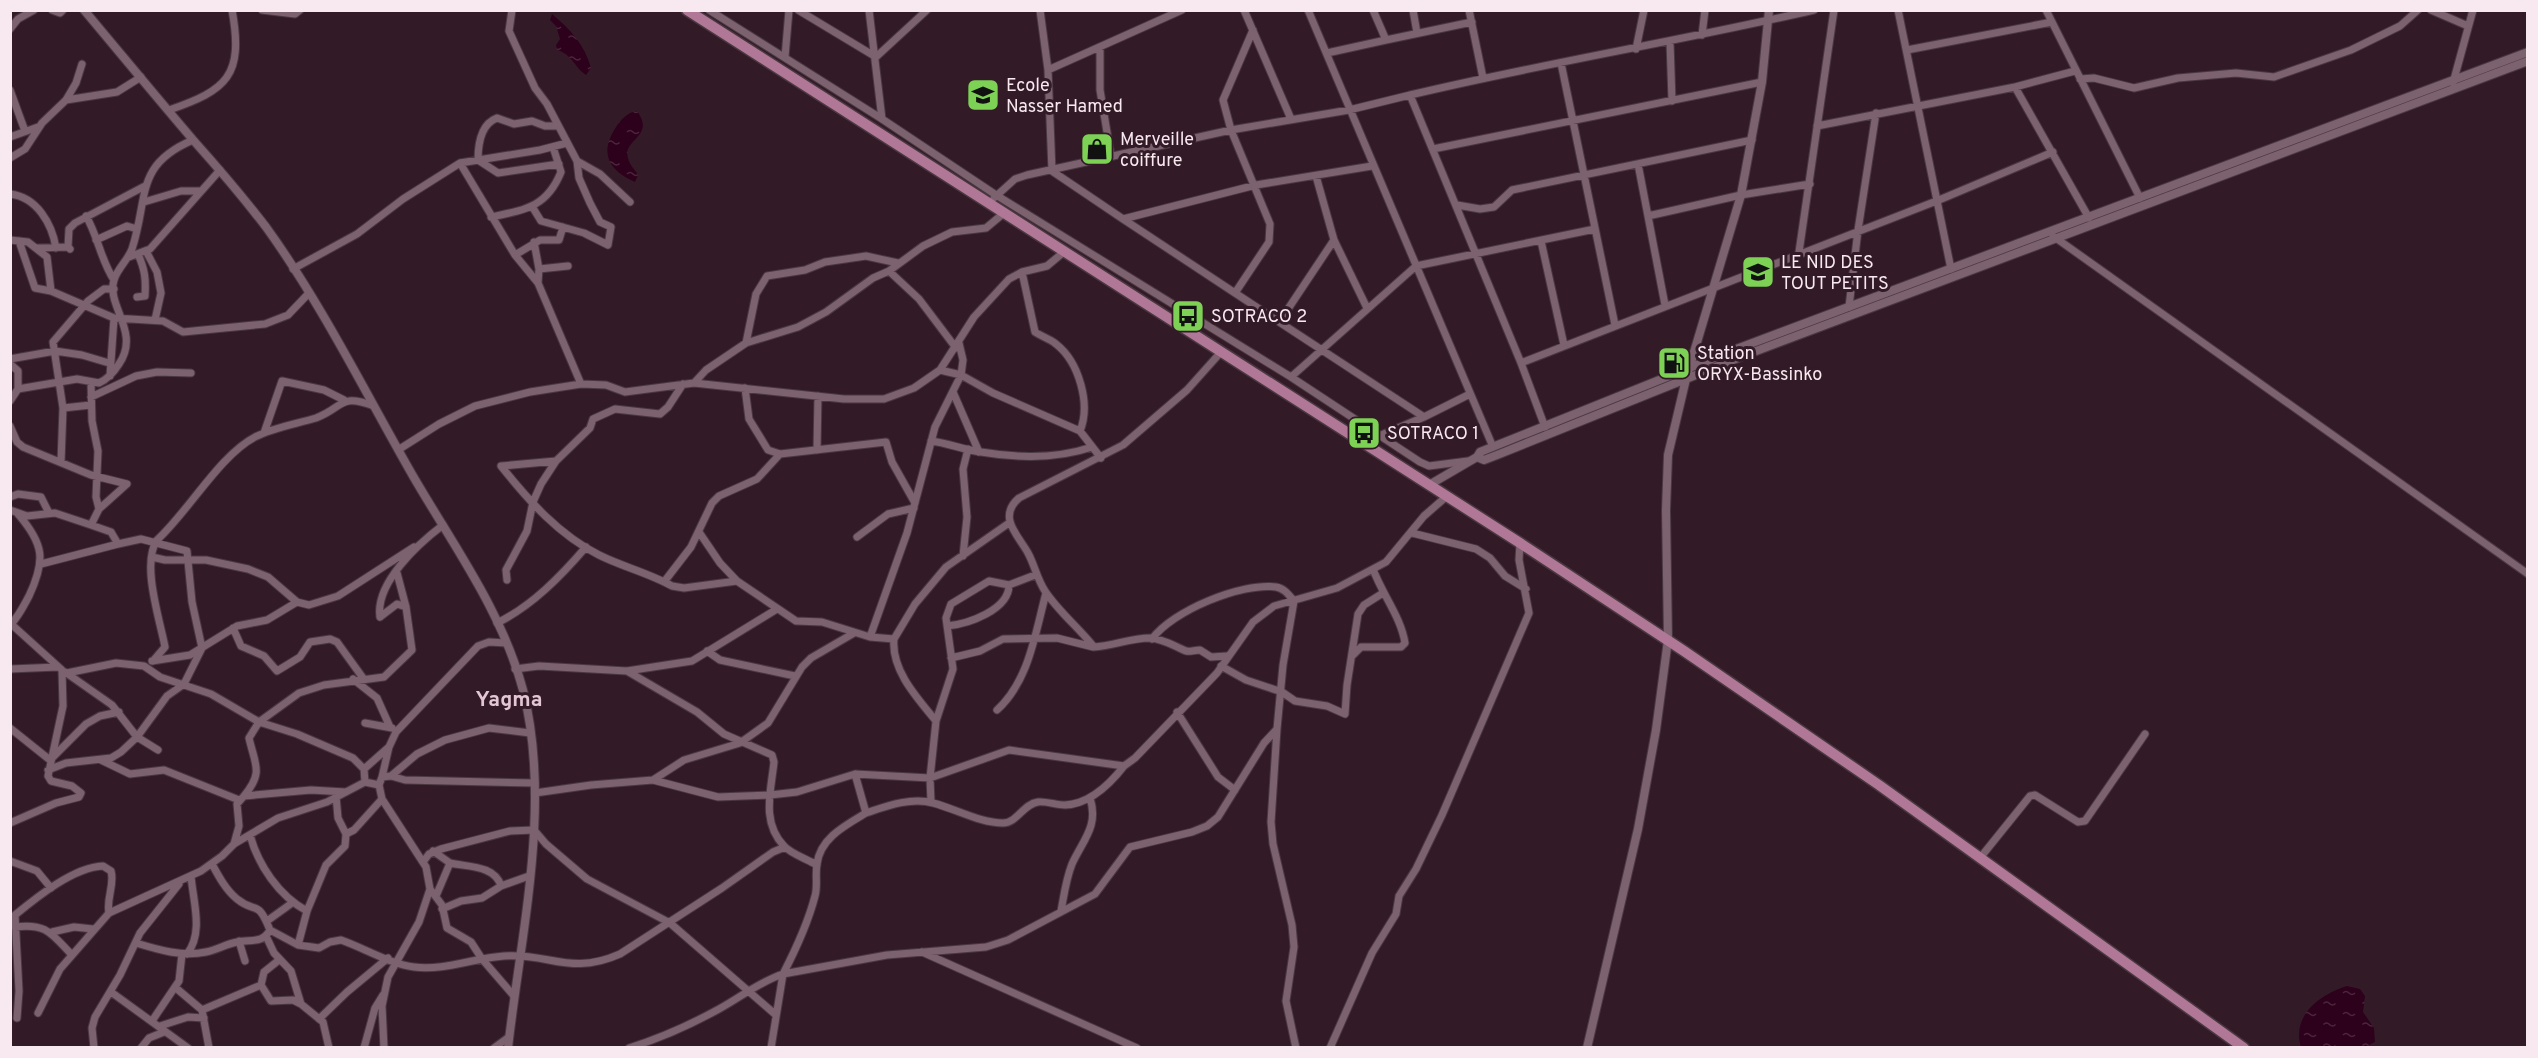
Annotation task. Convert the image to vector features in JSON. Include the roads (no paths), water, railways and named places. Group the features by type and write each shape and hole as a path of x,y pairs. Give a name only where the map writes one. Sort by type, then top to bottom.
{"main road":[{"path":"687,10 992,199 1004,213 1668,640 1980,858 2244,1047"}],"street":[{"path":"52,10 60,13 63,10"},
{"path":"169,110 206,97 222,84 230,69 236,46 232,10"},
{"path":"262,10 295,14 300,10"},
{"path":"709,10 882,119 992,199 1291,377 1425,465 1491,457 2454,84 2528,52"},
{"path":"785,57 789,10"},
{"path":"798,10 876,57"},
{"path":"869,10 882,119"},
{"path":"876,57 927,10"},
{"path":"1040,10 1048,70 1052,171"},
{"path":"1048,70 1182,10"},
{"path":"1244,10 1291,119"},
{"path":"1308,10 1348,110 1493,447"},
{"path":"1373,10 1386,40"},
{"path":"1413,10 1417,33"},
{"path":"1469,10 1483,78"},
{"path":"1636,49 1644,10"},
{"path":"1702,35 1705,10"},
{"path":"1587,1047 1638,829 1656,730 1668,640 1666,510 1668,455 1689,369 1741,195 1762,82 1770,10"},
{"path":"992,199 1015,179 1111,156 1231,130 1348,110 1483,78 1636,49 1814,10"},
{"path":"1799,252 1834,10"},
{"path":"1898,10 1939,200 1951,269"},
{"path":"2046,10 2140,198"},
{"path":"2080,79 2094,78 2134,88 2178,78 2236,73 2274,77 2351,50 2400,26 2418,10"},
{"path":"2431,10 2468,26"},
{"path":"2454,84 2473,10"},
{"path":"10,29 18,19 30,11"},
{"path":"86,11 266,228 309,293 443,525 506,643 523,691 535,788 534,830 521,956 508,1047"},
{"path":"509,11 509,31 535,88 547,104 577,161 579,178 600,222 611,227 608,244 541,221 533,208"},
{"path":"1327,53 1472,22"},
{"path":"1907,50 2052,22"},
{"path":"1235,293 1272,236 1256,185 1231,130 1223,96 1253,30"},
{"path":"1670,42 1672,101"},
{"path":"1100,47 1100,90 1111,156"},
{"path":"1429,485 1474,459 1480,452 1689,369 2140,198 2454,84 2528,61"},
{"path":"10,158 25,149 38,127 66,100 76,83 82,63"},
{"path":"1561,63 1615,325"},
{"path":"1817,126 2015,87 2075,71"},
{"path":"66,100 117,92 141,76"},
{"path":"1433,149 1762,82"},
{"path":"2015,87 2054,152 2089,218"},
{"path":"10,90 25,130"},
{"path":"1410,95 1521,363 1545,427"},
{"path":"1850,307 1858,230 1876,113"},
{"path":"478,160 478,146 492,120 497,118 513,124 534,121 545,126 558,126"},
{"path":"10,137 38,127"},
{"path":"18,389 77,379 91,383 103,381 110,376 126,350 123,319 116,304 114,280 129,257 144,202 145,186 152,169 162,156 193,140"},
{"path":"1457,206 1494,207 1512,190 1752,140"},
{"path":"293,269 357,234 403,199 460,163 567,143"},
{"path":"491,217 533,208 547,194 561,175 553,147"},
{"path":"1521,363 1799,252 1939,200 2054,152"},
{"path":"478,160 498,173 559,164"},
{"path":"577,161 600,174 630,202"},
{"path":"460,163 515,255 538,283 581,384"},
{"path":"1638,164 1665,305"},
{"path":"1123,219 1256,185 1372,166"},
{"path":"129,257 146,251 220,170"},
{"path":"1052,171 1424,417"},
{"path":"1316,176 1334,240 1367,308"},
{"path":"1648,216 1741,195 1810,184"},
{"path":"38,248 69,248 69,229 86,216 145,186"},
{"path":"144,202 180,191 201,191"},
{"path":"10,194 27,201 44,215 53,231 56,248"},
{"path":"694,382 706,370 746,343 798,327 826,312 873,278 890,271 923,246 952,232 986,228 1004,213"},
{"path":"86,216 104,256 104,266 114,280"},
{"path":"96,240 127,226 137,229"},
{"path":"515,255 534,242 559,240 563,227"},
{"path":"1291,377 1416,266 1595,229"},
{"path":"2049,233 2528,574"},
{"path":"10,240 28,242 48,258 51,291"},
{"path":"1280,321 1334,240"},
{"path":"19,241 35,288 51,291 114,318 167,322 183,332 265,324 288,315 309,293"},
{"path":"534,242 539,269 538,283"},
{"path":"1540,242 1564,345"},
{"path":"146,251 157,272 161,293 154,320"},
{"path":"398,450 439,424 475,406 530,392 581,384 606,385 625,392 694,382 818,396 884,399 914,388 940,370 987,300 1009,279 1022,272 1047,266 1065,251"},
{"path":"137,297 145,296 146,274 138,254"},
{"path":"746,343 756,294 767,276 805,270 825,262 861,257 898,263"},
{"path":"539,269 568,266"},
{"path":"870,637 914,506 931,441 938,421 961,375 963,360 957,346 919,299 890,271"},
{"path":"1022,272 1035,332 1058,345 1080,382 1084,407 1084,421 1080,431"},
{"path":"61,462 63,408 55,338 82,306 102,291 114,289"},
{"path":"110,376 109,363 114,318"},
{"path":"10,359 55,351 82,355 109,363"},
{"path":"1094,647 1046,593 1035,574 1030,557 1009,523 1010,508 1019,498 1101,458 1148,426 1187,390 1221,352"},
{"path":"10,364 18,371 18,389 10,401"},
{"path":"940,370 961,375 993,393 1080,431 1101,458"},
{"path":"63,408 91,401 136,376 157,372 191,373"},
{"path":"264,434 282,381 324,390 344,400 374,406"},
{"path":"91,383 91,401 98,451 99,509"},
{"path":"507,580 506,570 527,531 533,502 556,461 600,415 615,409 660,414 668,408 682,384"},
{"path":"745,388 746,410 760,442 768,450 780,454 886,442 892,462 914,506"},
{"path":"953,392 979,452"},
{"path":"1379,436 1470,394"},
{"path":"817,450 818,396"},
{"path":"144,666 153,661 165,647 155,607 152,557 154,544 222,465 245,444 264,434 317,417 344,400"},
{"path":"10,426 17,442 23,447 97,477 127,484 99,509 91,525"},
{"path":"931,441 979,452 1050,456 1076,453 1092,447"},
{"path":"963,556 967,517 963,469 968,449"},
{"path":"664,582 691,547 699,532 705,512 712,503 719,496 757,480 780,454"},
{"path":"556,461 501,466 549,521 586,547 664,582 684,588 737,581"},
{"path":"10,496 41,497 49,513"},
{"path":"771,1047 783,974 801,937 815,895 817,865 822,848 831,837 866,813 893,804 931,802 989,821 1005,823 1010,822 1027,806 1038,802 1065,805 1090,798 1114,779 1124,765 1135,758 1177,712 1200,692 1253,622 1266,611 1337,588 1373,569 1394,555 1424,516 1447,496"},
{"path":"857,537 888,514 914,506"},
{"path":"13,511 27,516 55,513 111,532 118,544"},
{"path":"13,511 39,546 41,564 26,602 11,624 62,670 119,712 136,737 158,750"},
{"path":"936,721 896,665 893,652 894,639 930,584 946,567 1009,523"},
{"path":"152,557 206,560 248,569 268,577 297,602 309,605 338,596 414,547 443,525"},
{"path":"699,532 720,563 737,581 796,621 822,622 870,637 894,639"},
{"path":"1412,533 1476,549 1490,558 1505,576 1526,589"},
{"path":"41,564 141,539 187,551 192,602 202,648 184,684 162,702 136,737 121,752 101,760 75,761 55,766 48,771"},
{"path":"1330,1047 1372,953 1396,914 1399,896 1416,869 1471,752 1529,613 1520,560 1520,543"},
{"path":"406,607 397,604 380,617 379,603 389,580 397,573 414,547"},
{"path":"497,623 510,616 564,572 586,547"},
{"path":"1353,655 1361,647 1401,647 1404,644 1400,624 1373,569"},
{"path":"234,844 239,834 242,798 257,778 255,753 249,738 259,722 300,693 353,679 379,679 389,674 412,650 406,607 397,573"},
{"path":"931,802 930,778 936,721 953,669 946,618 951,604 989,581 1009,585 1035,574"},
{"path":"947,626 964,623 996,609 1007,597 1009,585"},
{"path":"1152,639 1188,609 1244,591 1276,587 1286,592 1294,601"},
{"path":"997,710 1011,696 1023,673 1046,593"},
{"path":"1221,666 1246,680 1282,692 1295,701 1327,706 1345,714 1347,685 1359,611 1383,593"},
{"path":"1294,601 1283,665 1271,822 1273,844 1292,925 1294,947 1286,1001 1296,1047"},
{"path":"153,661 184,657 233,628 267,620 297,602"},
{"path":"515,669 539,666 627,671 692,661 777,609"},
{"path":"233,628 241,646 264,656 277,671 300,657 310,642 330,639 337,642 363,678"},
{"path":"653,780 684,760 740,743 773,717 795,676 811,658 854,633"},
{"path":"951,658 980,651 1003,639 1057,638 1094,647 1113,646 1133,639 1152,639 1179,646 1187,651 1200,650 1211,657 1227,656"},
{"path":"506,643 489,642 478,646 393,730 381,781 382,799 423,862 430,889 442,909 447,928 466,937 514,996"},
{"path":"707,651 720,660 795,676"},
{"path":"10,669 62,670 116,663 144,666 160,677 211,693 259,722 297,734 353,758 364,769 364,782"},
{"path":"10,823 81,795 80,791 72,786 51,782 48,771 63,706 62,670"},
{"path":"627,671 697,712 718,730 774,758 770,823 785,848 817,865"},
{"path":"353,679 377,698 393,730"},
{"path":"50,760 86,724 100,716 119,712"},
{"path":"1177,712 1218,777 1234,790"},
{"path":"365,723 393,730"},
{"path":"10,728 50,760"},
{"path":"38,1013 60,969 109,913 191,876 212,864 234,844 278,818 336,796 364,782 381,781 391,776 417,754 445,740 489,729 530,733"},
{"path":"629,1047 687,1026 748,990 783,974 919,951 986,947 1028,931 1060,910 1085,902 1095,894 1123,854 1136,844 1176,837 1207,826 1226,807 1264,742 1277,729"},
{"path":"1980,858 2030,796 2035,795 2078,822 2085,821 2145,734"},
{"path":"364,769 389,747"},
{"path":"391,776 400,780 535,788 653,780 718,797 797,792 855,774 930,778 1010,750 1124,765"},
{"path":"101,760 130,774 164,771 242,798 310,790 345,792"},
{"path":"855,774 866,813"},
{"path":"298,945 307,911 326,866 343,850 346,834 338,818 336,796"},
{"path":"1060,910 1072,863 1091,830 1094,810 1090,798"},
{"path":"346,834 354,830 382,799"},
{"path":"423,862 433,851 510,831 534,830"},
{"path":"534,830 546,844 587,879 670,923 776,1014"},
{"path":"250,834 256,853 269,875 292,903 307,911"},
{"path":"268,933 298,945 319,948 330,942 341,940 416,968 462,965 482,959 521,956 565,965 606,960 670,923 773,852 785,848"},
{"path":"433,851 450,863 488,871 499,879 501,886"},
{"path":"10,861 37,871 51,888"},
{"path":"436,896 450,863"},
{"path":"212,864 230,892 240,901 260,909 267,921 268,933 279,960 291,971 301,1004"},
{"path":"17,1018 19,991 13,913 51,888 91,868 108,868 112,876 107,900 109,913"},
{"path":"152,1021 176,988 184,954 192,947 196,925 191,876"},
{"path":"442,909 461,901 482,898 501,886 529,876"},
{"path":"94,1047 93,1022 147,923 182,881"},
{"path":"319,1019 347,992 392,960 419,922 430,889"},
{"path":"267,921 292,903"},
{"path":"15,927 34,926 52,933 71,954"},
{"path":"52,933 74,927 93,929"},
{"path":"136,943 184,954 209,951 239,941 256,941 268,933"},
{"path":"239,941 245,961"},
{"path":"919,951 1137,1047"},
{"path":"279,960 264,972 261,985 265,995 274,1003 293,1000 301,1004 325,1027 329,1047"},
{"path":"384,1047 384,995 392,960"},
{"path":"202,1010 261,985"},
{"path":"176,988 202,1010 209,1047"},
{"path":"111,992 188,1047"},
{"path":"364,1047 375,1008 384,995"},
{"path":"141,1047 162,1029 188,1017 204,1018"},
{"path":"494,1047 509,1037"}],"water":[{"path":"552,14 571,32 585,52 591,68 586,75 570,58 557,50 556,45 560,39 556,26 550,20"},
{"path":"637,111 643,127 627,152 638,175 635,182 618,172 607,153 611,136 618,124 628,114"},
{"path":"2347,986 2360,989 2365,996 2363,1012 2374,1028 2375,1042 2365,1047 2301,1047 2300,1025 2310,1008 2327,994"}],"place":[{"name":"Ecole Nasser Hamed","path":"983,95"},
{"name":"Merveille coiffure","path":"1097,149"},
{"name":"LE NID DES TOUT PETITS","path":"1758,272"},
{"name":"SOTRACO 2","path":"1188,316"},
{"name":"Station ORYX-Bassinko","path":"1674,363"},
{"name":"SOTRACO 1","path":"1364,433"}],"district":[{"name":"Yagma","path":"509,699"}]}
